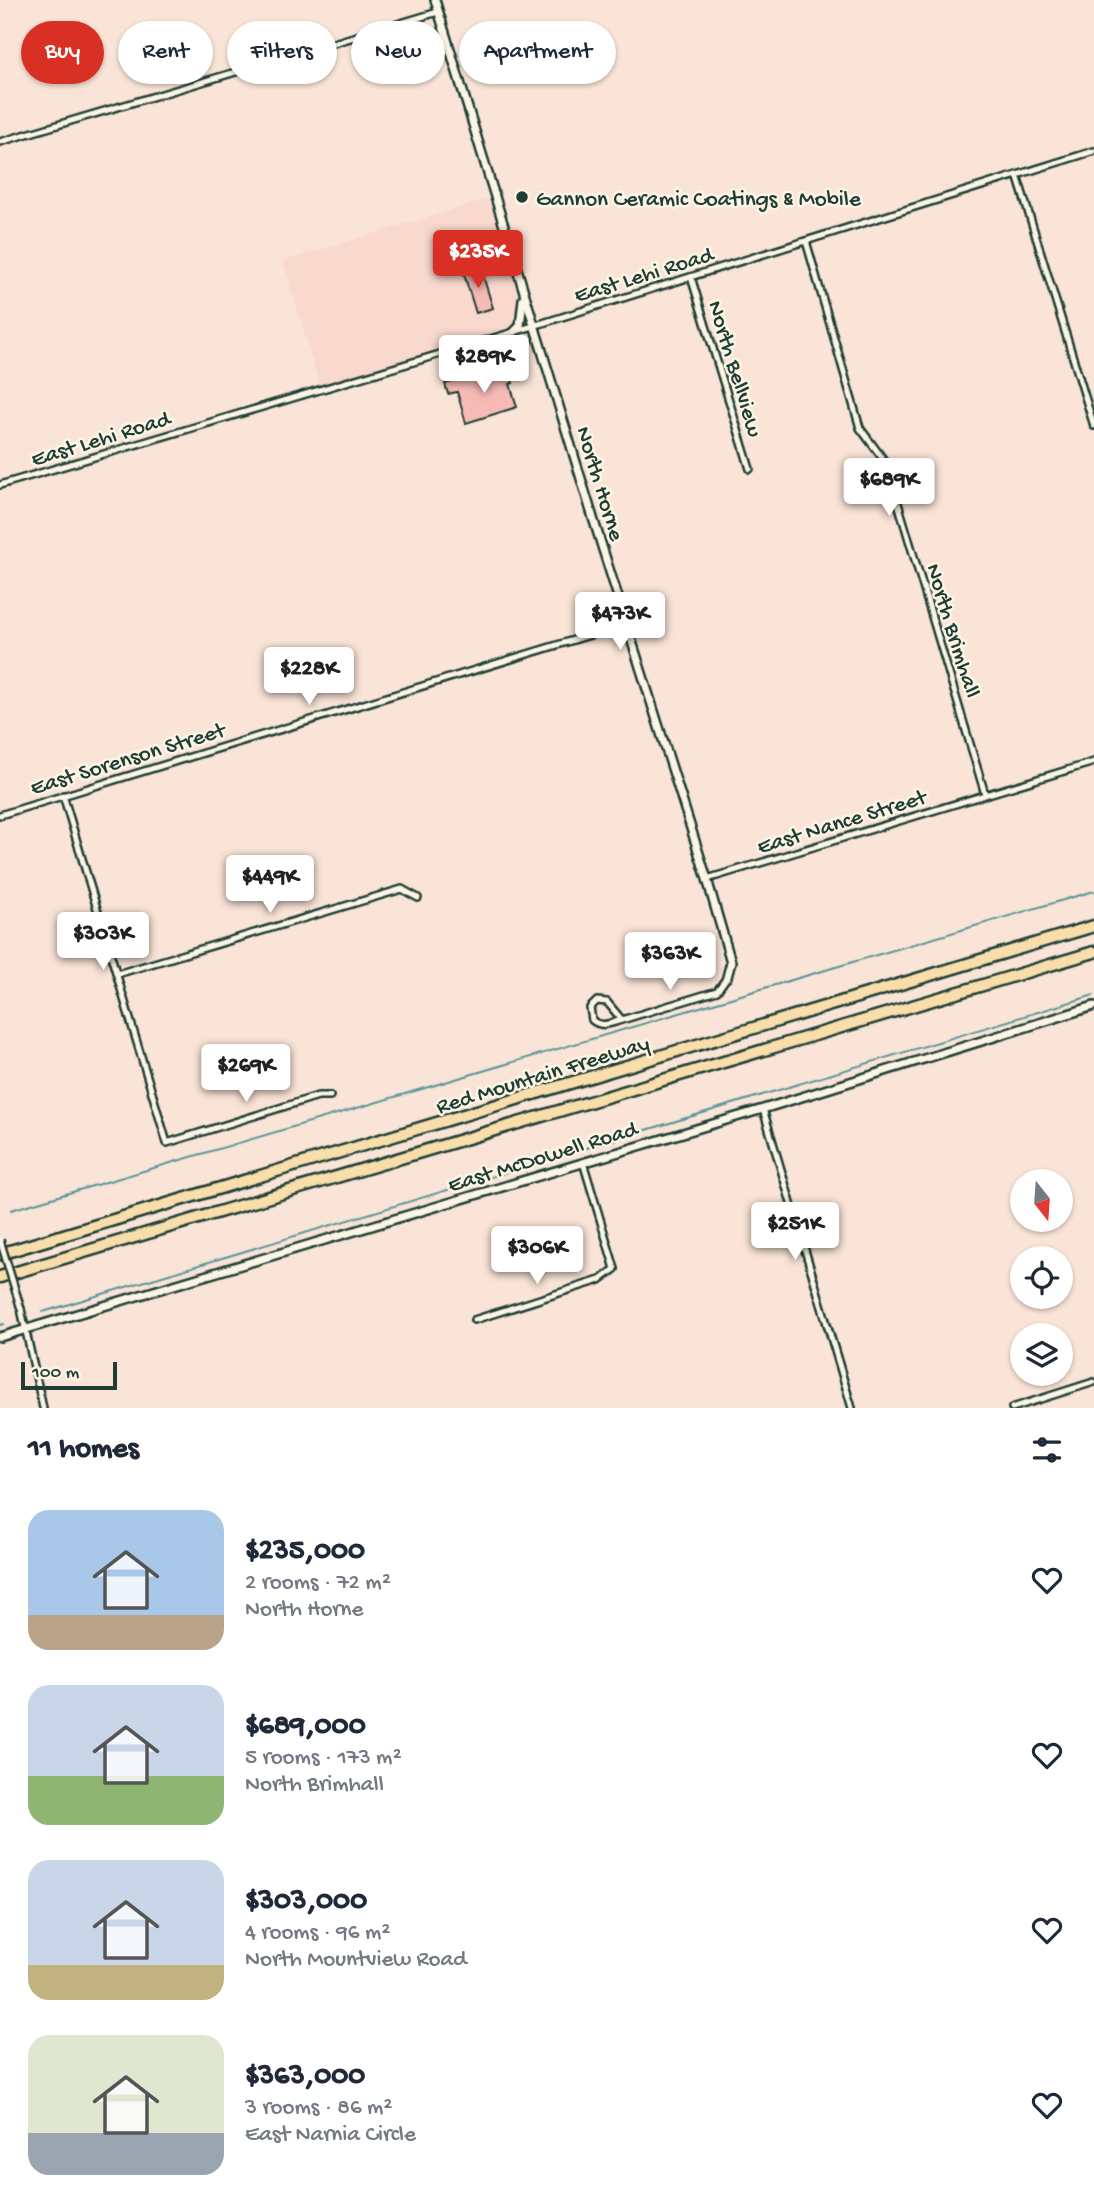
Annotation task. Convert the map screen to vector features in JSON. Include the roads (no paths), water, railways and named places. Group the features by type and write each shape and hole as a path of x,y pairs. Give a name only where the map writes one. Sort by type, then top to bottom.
{"highway":[{"name":"Red Mountain Freeway","path":"0,1254 1094,926"},
{"name":"Red Mountain Freeway","path":"0,1278 1094,952"}],"street":[{"name":"North Horne","path":"435,0 707,880 731,962 727,977"},
{"path":"0,142 438,12"},
{"name":"East Lehi Road","path":"0,485 534,325 1094,151"},
{"path":"1017,175 1094,426"},
{"name":"North Brimhall","path":"806,241 860,428 886,463 985,794"},
{"name":"North Bellview","path":"691,277 750,469"},
{"path":"514,331 520,326 523,315 519,278"},
{"name":"East Sorenson Street","path":"0,815 626,624"},
{"name":"East Nance Street","path":"707,880 1094,762"},
{"path":"63,795 167,1143 318,1096 330,1096"},
{"path":"117,974 402,889 418,898"},
{"path":"622,1020 607,1002 597,1001 590,1008 590,1017 597,1024 622,1020 717,992 727,977"},
{"name":"East McDowell Road","path":"0,1337 763,1109 1094,1006"},
{"path":"763,1109 852,1408"},
{"path":"474,1320 600,1280 616,1267 583,1163"},
{"path":"0,1240 21,1308 43,1408"},
{"path":"1012,1408 1094,1382"}],"waterway":[{"path":"11,1210 1094,891"},
{"path":"43,1312 1094,995"},
{"path":"0,1325 4,1324"}],"place":[{"name":"Gannon Ceramic Coatings & Mobile","path":"522,197"}]}
